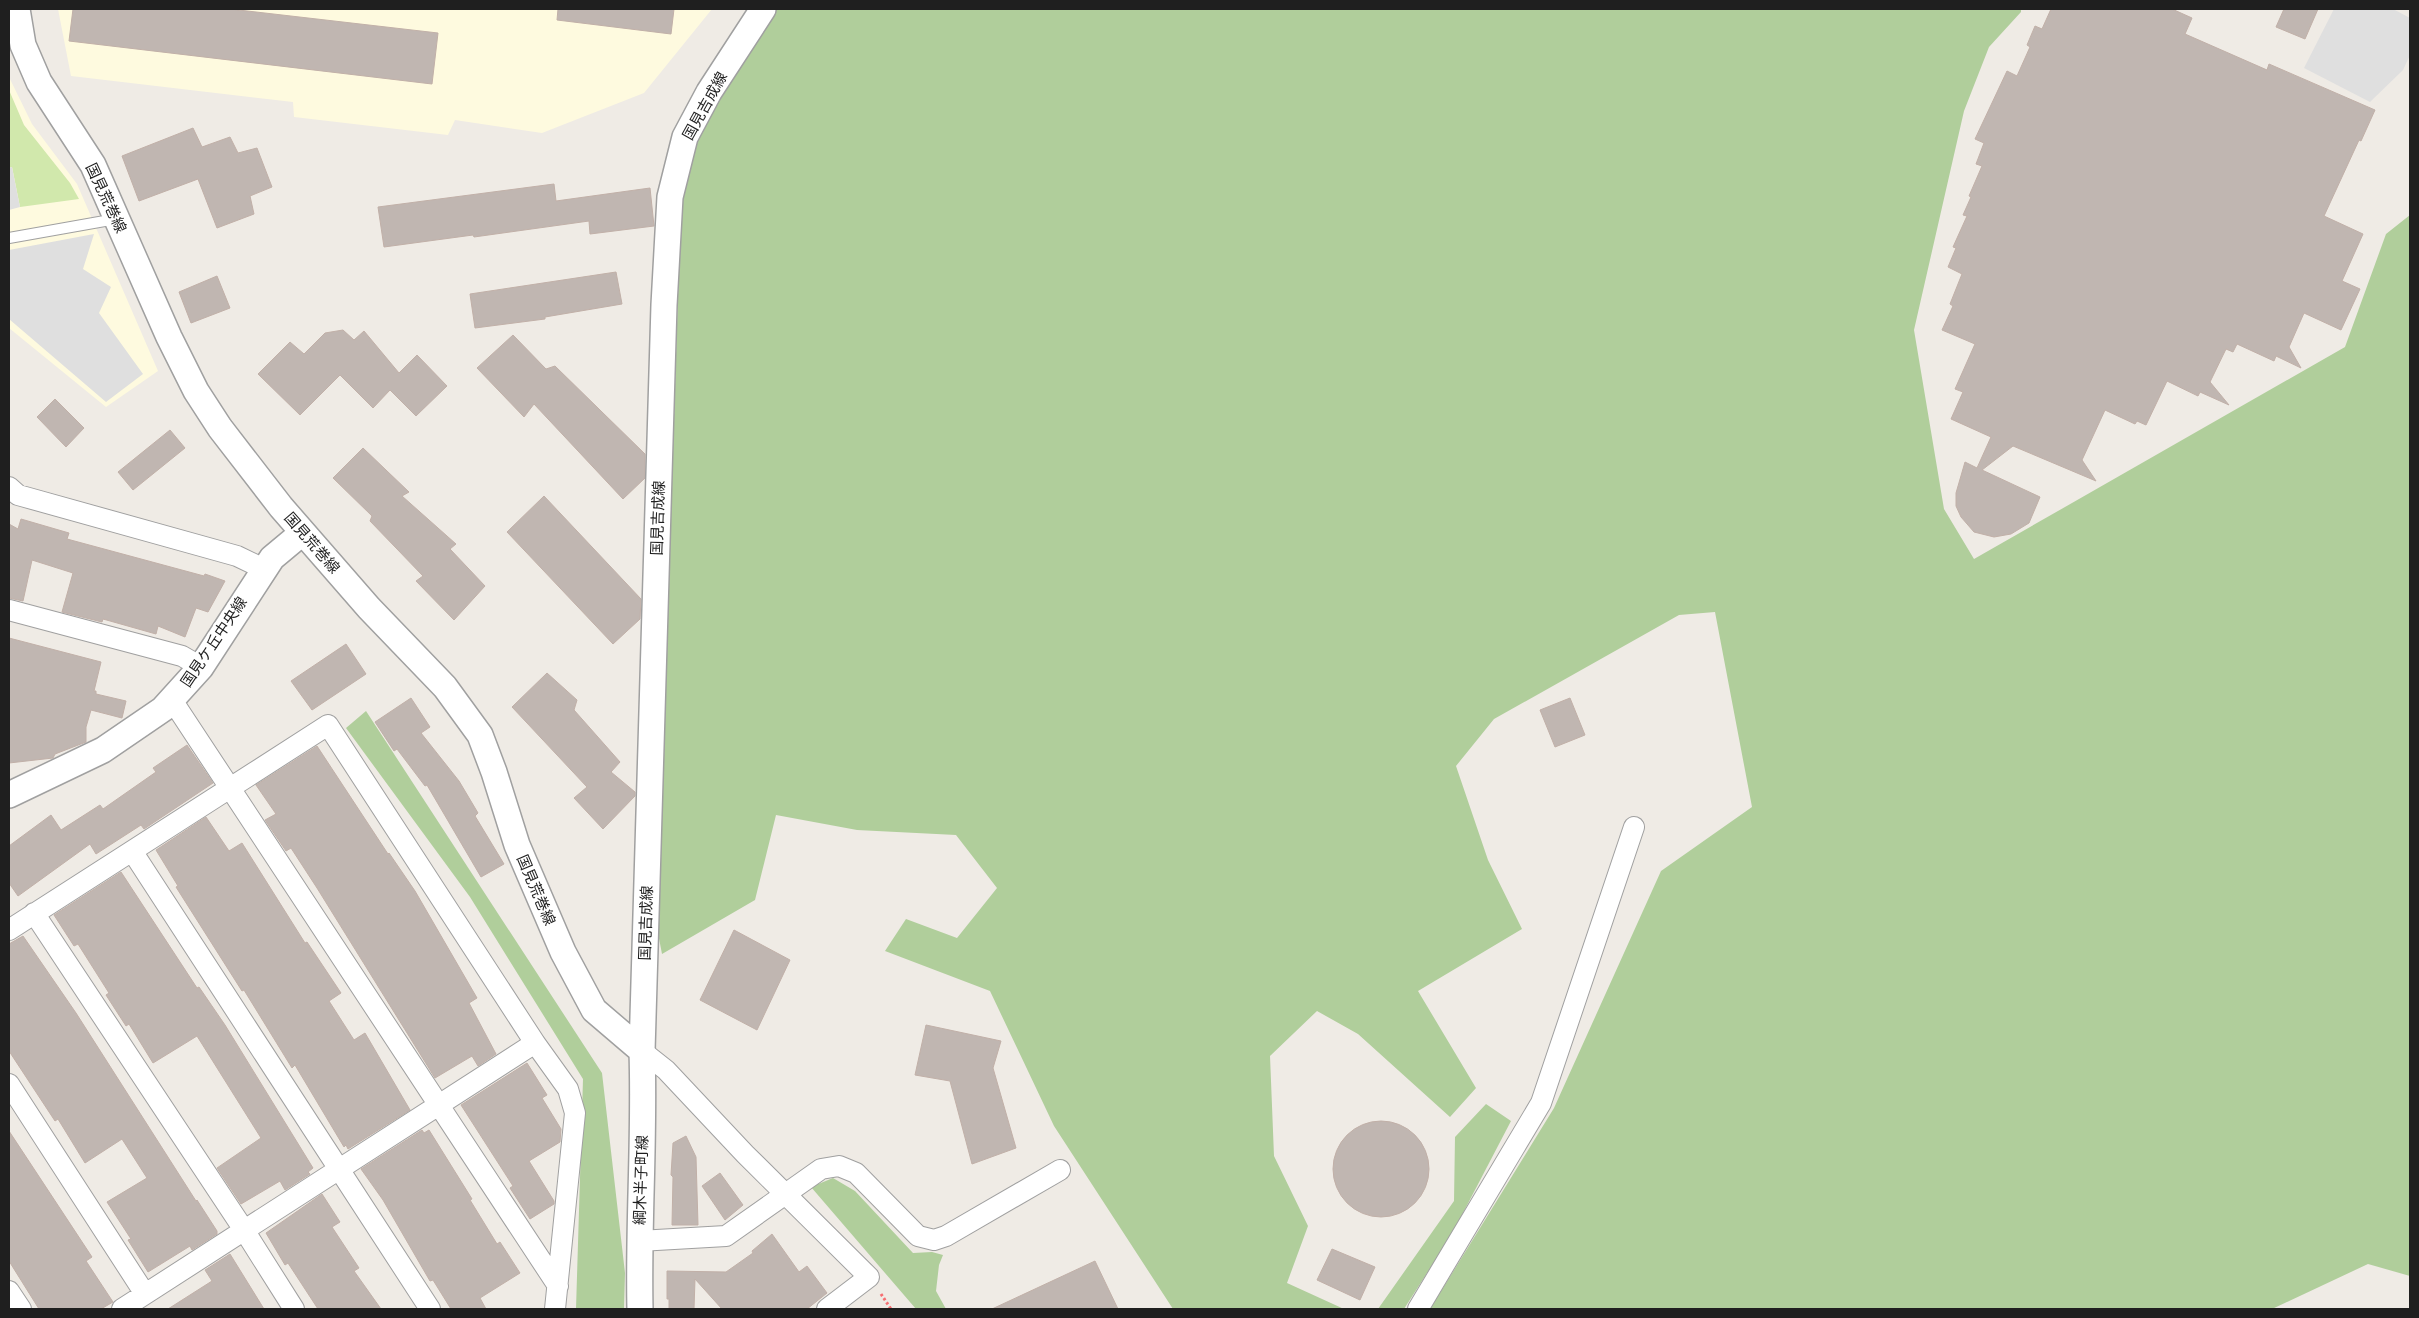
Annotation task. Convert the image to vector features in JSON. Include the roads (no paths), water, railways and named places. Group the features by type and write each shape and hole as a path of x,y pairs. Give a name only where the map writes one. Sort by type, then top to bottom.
{"street":[{"name":"国見荒巻線","path":"17,9 24,46 39,82 93,165 169,337 196,391 251,470 302,533 368,608 445,687 480,735 494,772 516,845 562,952 594,1010 642,1051"},
{"name":"国見吉成線","path":"642,1051 664,305 670,197 685,137 709,92 763,9"},
{"path":"9,487 18,495 237,556 264,569"},
{"name":"国見ケ丘中央線","path":"9,795 103,750 139,727 172,700 200,667 272,558 302,533"},
{"path":"9,610 182,656 200,667"},
{"path":"172,700 558,1286"},
{"path":"9,930 328,725 568,1090 575,1113 555,1309"},
{"path":"1418,1309 1541,1103 1634,827"},
{"path":"132,851 337,1169 430,1309"},
{"path":"34,914 244,1230 294,1309"},
{"path":"122,1309 535,1042"},
{"path":"642,1051 666,1070 785,1194 869,1277 827,1309"},
{"name":"綱木半子町線","path":"640,1309 639,1242 644,1110 642,1051"},
{"path":"9,1084 145,1294"},
{"path":"639,1242 726,1236 821,1169 839,1166 856,1173 918,1236 934,1240 946,1236 1060,1170"},
{"path":"9,1291 21,1309"}],"lane":[{"path":"9,238 116,219"}]}
